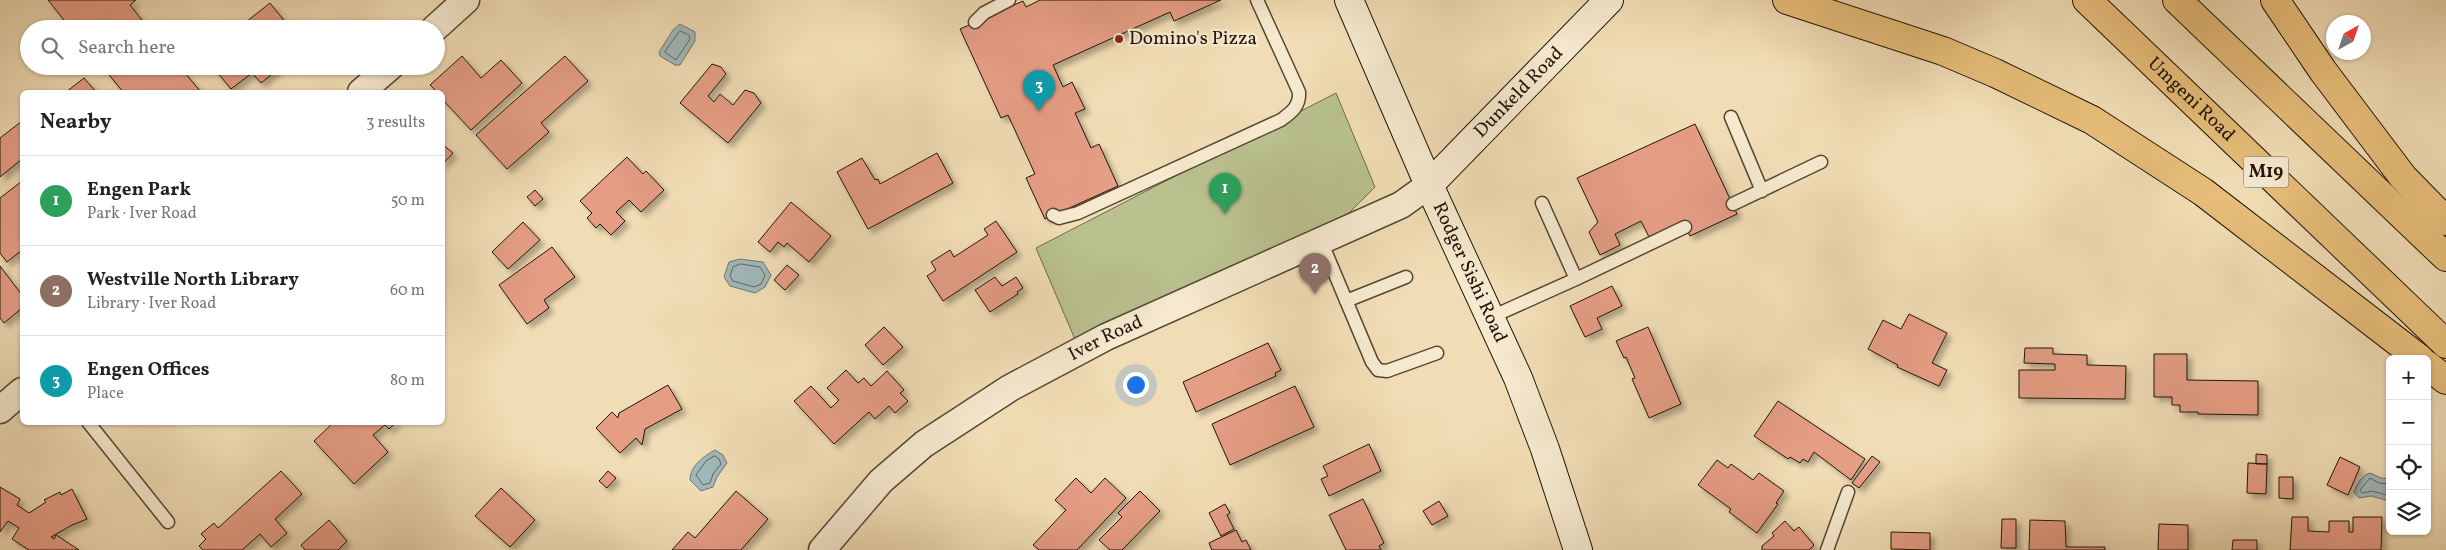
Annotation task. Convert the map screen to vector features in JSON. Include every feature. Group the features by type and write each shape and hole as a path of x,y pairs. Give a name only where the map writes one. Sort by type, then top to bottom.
{"highway":[{"path":"1787,0 1943,51 2092,120 2203,192 2415,355"},
{"name":"Umgeni Road","path":"2086,0 2446,344"},
{"path":"2177,0 2446,257"},
{"path":"2276,0 2323,72 2403,177 2446,221"},
{"path":"2431,368 2446,380"}],"main road":[{"name":"Rodger Sishi Road","path":"1348,0 1429,185 1518,378 1578,550"},
{"name":"Dunkeld Road","path":"1429,185 1609,0"}],"street":[{"path":"444,20 466,0"},
{"path":"364,90 381,75"},
{"name":"Iver Road","path":"822,550 888,475 924,444 1010,388 1106,337 1401,205 1429,185"},
{"path":"1,408 20,393"}],"lane":[{"path":"975,22 984,13 1009,0"},
{"path":"1053,216 1058,218 1078,214 1281,120 1293,111 1300,100 1299,92 1290,67 1257,0"},
{"path":"1731,117 1762,191"},
{"path":"1733,204 1821,162"},
{"path":"1542,203 1576,279"},
{"path":"1489,318 1685,227"},
{"path":"1321,241 1372,362 1378,370 1387,371 1437,353"},
{"path":"1346,301 1406,277"},
{"path":"90,425 168,522"},
{"path":"1827,550 1848,492"}],"green space":[{"path":"1336,93 1375,187 1321,241 1080,351 1036,248"}],"water":[{"path":"680,24 695,32 695,41 680,65 675,65 660,56 659,52 673,30"},
{"path":"740,259 763,262 771,275 765,287 755,293 730,286 724,277 729,262"},
{"path":"715,450 723,455 727,463 717,477 713,487 701,491 690,480 692,470 706,455"},
{"path":"2370,473 2386,479 2386,500 2371,496 2359,498 2354,492 2360,480"}],"building":[{"path":"48,0 136,0 130,5 142,20 64,20"},
{"path":"1040,0 1221,0 1174,21 1170,12 1053,65 1063,87 1072,82 1085,109 1075,113 1091,148 1099,144 1118,186 1045,219 1026,178 1035,174 1008,115 1001,118 960,29 1023,1 1026,7"},
{"path":"270,3 284,20 248,20"},
{"path":"462,56 481,78 501,60 522,83 471,130 445,102 445,90 435,90 430,85 441,75 445,75 445,71"},
{"path":"565,56 588,81 541,123 549,132 507,169 476,135"},
{"path":"712,64 721,67 726,74 708,96 714,102 720,94 733,105 745,90 754,93 761,103 728,143 680,103"},
{"path":"109,75 187,75 199,90 121,90"},
{"path":"219,75 249,75 231,89"},
{"path":"254,75 271,75 261,83"},
{"path":"84,78 94,90 69,90"},
{"path":"20,123 20,161 0,177 0,138"},
{"path":"1695,124 1737,214 1690,236 1684,224 1650,239 1641,221 1615,234 1620,245 1600,255 1589,232 1598,222 1577,178"},
{"path":"445,146 453,153 445,162"},
{"path":"937,153 953,183 868,229 837,172 862,158 875,180 878,179 880,184"},
{"path":"627,157 643,174 646,171 664,190 641,212 629,200 616,212 625,221 611,235 600,224 596,228 587,218 592,213 580,201"},
{"path":"20,183 20,252 7,262 0,253 0,198"},
{"path":"535,190 543,199 535,206 527,197"},
{"path":"791,202 831,236 809,262 787,243 784,247 778,242 770,252 758,242"},
{"path":"996,221 1017,252 943,301 927,276 936,270 931,262 950,250 954,257 988,235 984,229"},
{"path":"523,222 540,240 508,269 492,252"},
{"path":"552,247 575,277 544,300 549,308 527,324 499,285"},
{"path":"787,265 799,275 785,290 774,280"},
{"path":"0,266 20,292 20,310 4,323 0,318"},
{"path":"995,277 1002,286 1016,277 1023,288 1017,292 1018,294 990,312 975,290"},
{"path":"1612,286 1622,306 1597,318 1602,329 1585,337 1570,306"},
{"path":"1909,314 1947,333 1932,363 1947,370 1939,386 1897,367 1898,365 1868,349 1883,320 1901,329"},
{"path":"884,327 903,347 883,365 865,345"},
{"path":"1648,327 1681,404 1649,418 1632,379 1635,378 1626,357 1624,358 1616,341"},
{"path":"1268,343 1281,370 1275,373 1276,376 1196,412 1183,382"},
{"path":"2025,348 2053,348 2053,354 2087,355 2087,365 2126,366 2125,399 2019,398 2019,370 2055,370 2055,364 2024,363"},
{"path":"2154,354 2187,354 2187,380 2258,381 2258,415 2180,412 2180,405 2172,405 2172,397 2154,397"},
{"path":"846,370 858,383 864,378 871,386 887,371 904,390 900,393 908,401 895,413 889,406 875,419 869,412 834,444 794,401 811,386 831,408 839,400 827,388"},
{"path":"668,385 682,409 645,429 642,445 636,438 620,453 596,428 612,412 618,418 619,413"},
{"path":"1295,386 1314,427 1230,465 1212,424"},
{"path":"1778,401 1865,459 1851,480 1814,452 1808,462 1803,459 1800,463 1790,457 1788,459 1754,436"},
{"path":"331,425 385,425 373,435 388,452 354,484 314,441"},
{"path":"385,425 394,425 389,429"},
{"path":"1369,444 1381,471 1329,496 1321,479 1328,476 1323,466"},
{"path":"2256,454 2267,455 2267,464 2256,464"},
{"path":"1872,456 1880,462 1859,488 1852,483"},
{"path":"2340,457 2360,467 2348,495 2327,485"},
{"path":"1717,460 1728,468 1731,464 1753,480 1759,473 1784,491 1776,503 1778,504 1757,533 1729,512 1731,509 1698,485"},
{"path":"2248,463 2267,464 2266,494 2247,493"},
{"path":"281,471 302,494 275,519 287,533 271,547 260,534 242,550 203,550 199,546 206,539 201,534 214,523 218,528"},
{"path":"608,471 616,478 607,488 599,481"},
{"path":"2279,477 2293,477 2293,499 2279,498"},
{"path":"1076,478 1091,493 1105,478 1126,498 1077,550 1039,550 1033,545 1066,510 1055,500"},
{"path":"0,487 20,499 17,505 29,513 46,502 44,500 60,492 61,495 72,489 87,519 51,537 54,539 56,535 79,550 29,550 12,539 19,528 8,521 0,532"},
{"path":"501,488 535,520 510,547 475,516"},
{"path":"736,491 768,519 741,550 672,550 688,532 695,538"},
{"path":"1140,491 1160,511 1122,550 1110,550 1099,540 1122,517 1118,513"},
{"path":"1363,499 1384,543 1379,546 1381,550 1346,550 1329,515"},
{"path":"1439,501 1448,516 1432,525 1423,511"},
{"path":"1225,504 1230,513 1227,515 1234,529 1221,536 1209,513"},
{"path":"2292,517 2308,517 2308,531 2329,532 2329,521 2349,521 2349,532 2353,532 2353,517 2382,517 2381,550 2290,550"},
{"path":"2002,519 2016,519 2016,548 2001,548"},
{"path":"329,520 347,541 338,550 305,550 301,545"},
{"path":"2030,520 2065,521 2066,547 2105,547 2105,550 2029,550"},
{"path":"1785,521 1794,531 1799,527 1814,545 1809,550 1762,550 1762,546 1774,536 1772,533"},
{"path":"2159,524 2188,525 2188,550 2158,550"},
{"path":"1236,530 1242,542 1246,540 1251,550 1212,550 1209,543"},
{"path":"1891,532 1930,533 1930,550 1891,549"},
{"path":"2233,540 2257,540 2257,550 2232,550"}],"place":[{"name":"Domino's Pizza","path":"1119,39"},
{"name":"Engen Offices","path":"1039,111"},
{"name":"Engen Park","path":"1225,214"},
{"name":"Westville North Library","path":"1315,294"}]}
